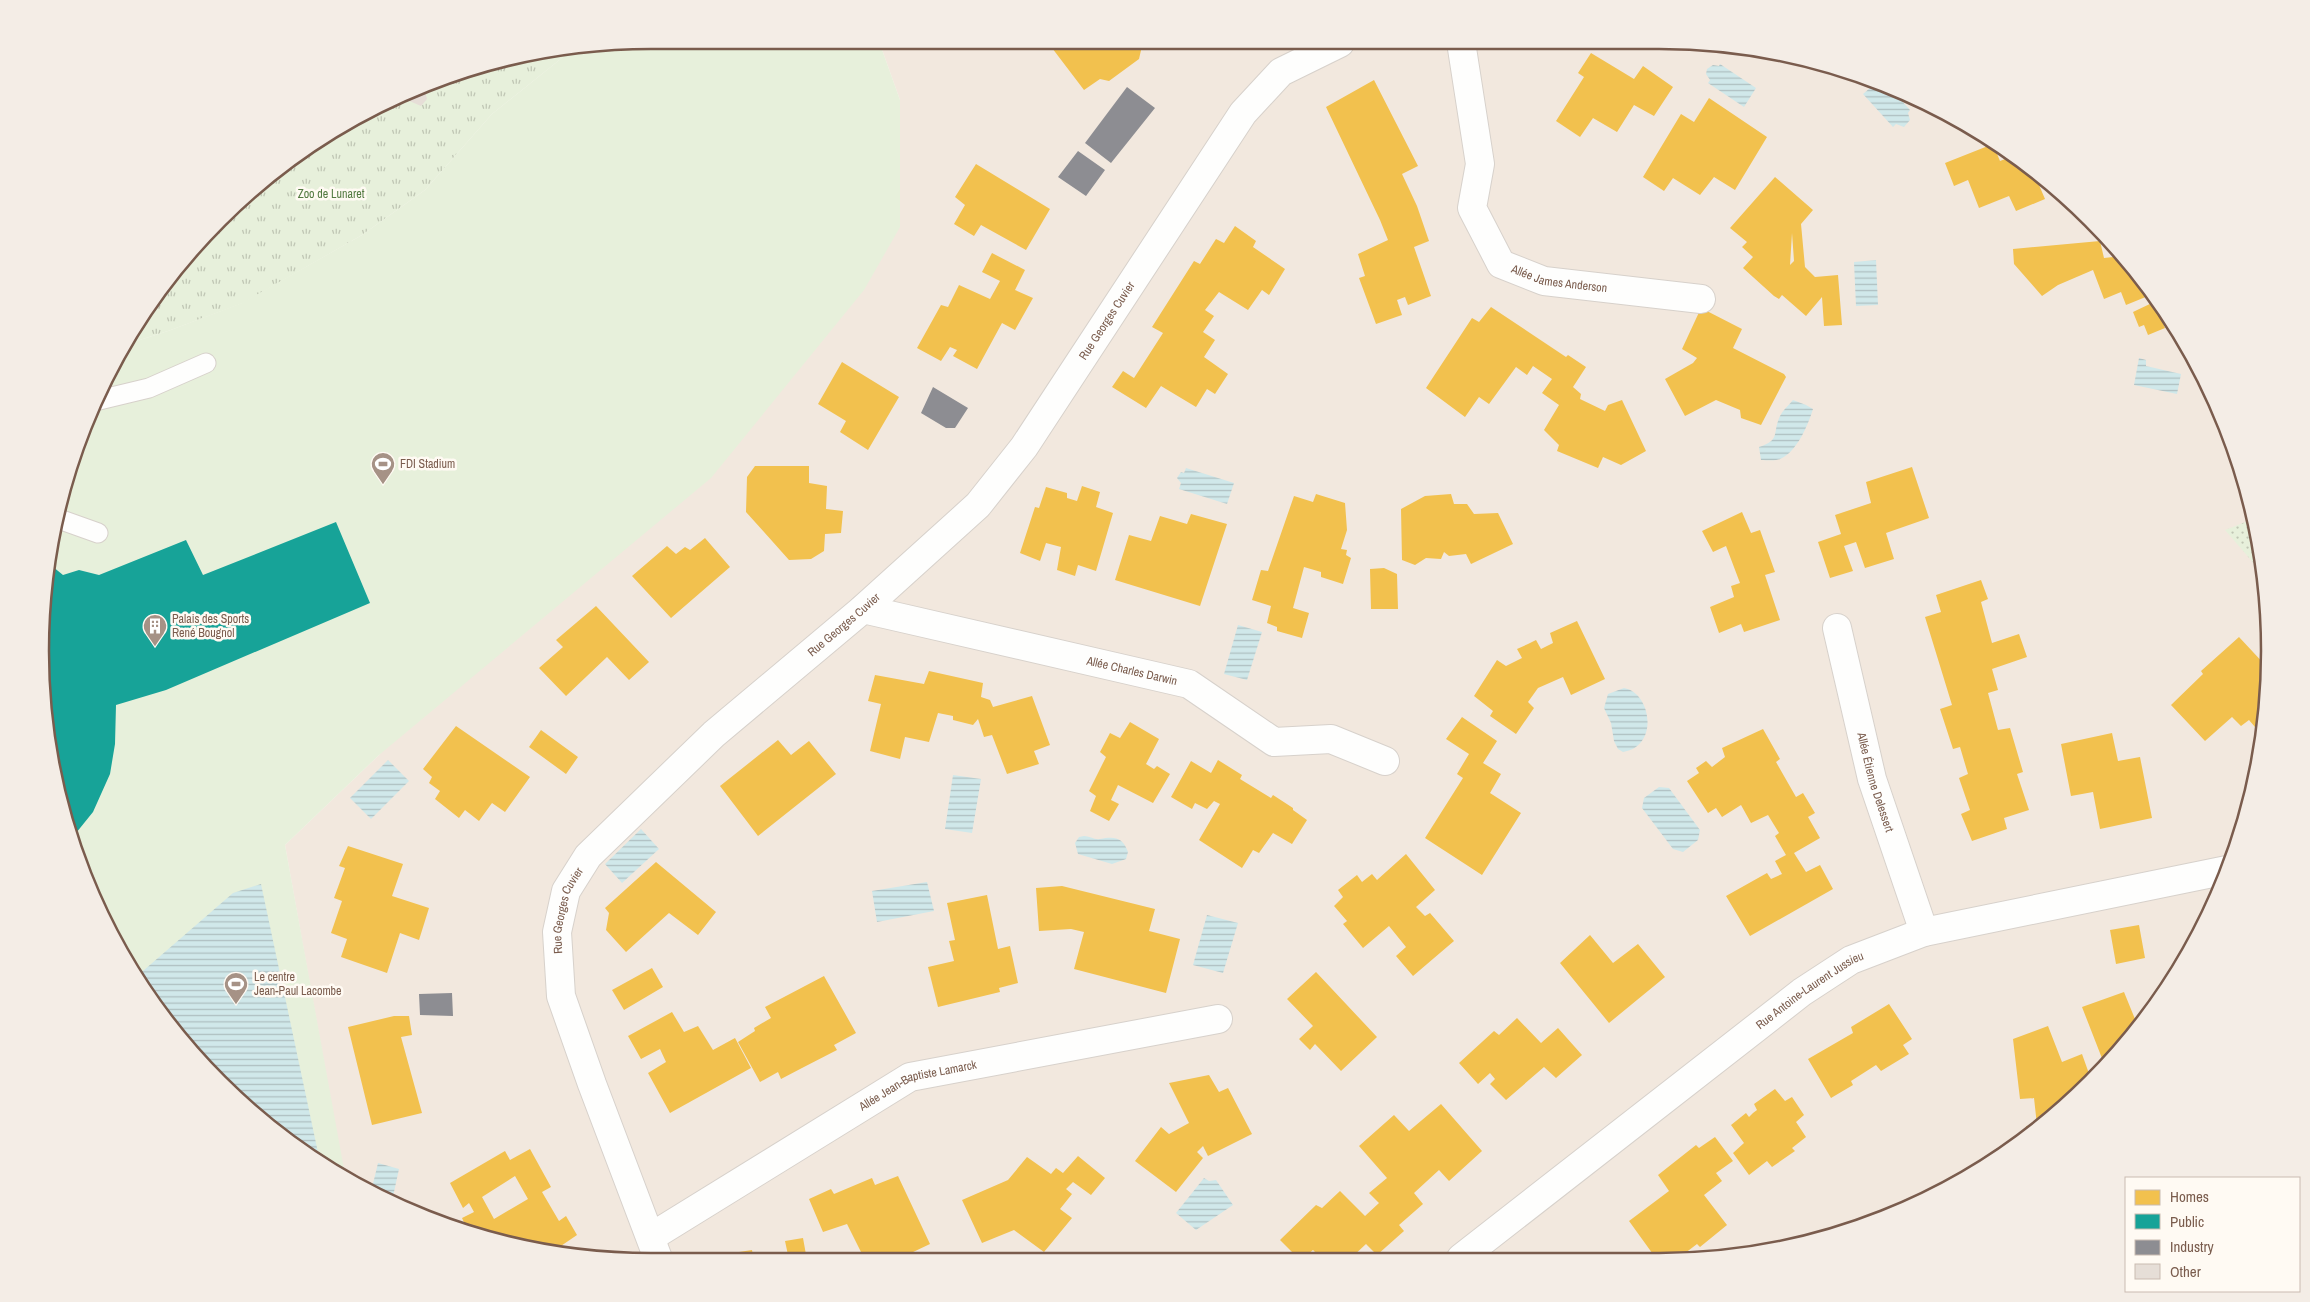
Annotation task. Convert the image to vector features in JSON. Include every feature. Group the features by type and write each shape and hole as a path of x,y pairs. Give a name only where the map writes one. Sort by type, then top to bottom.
{"street":[{"name":"Rue Georges Cuvier","path":"655,1249 592,1084 561,996 557,932 566,890 588,856 714,734 863,609 978,505 1024,447 1243,113 1281,72 1326,49"},
{"name":"Allée James Anderson","path":"1461,49 1480,164 1472,208 1501,264 1544,281 1701,299"},
{"name":"Allée Charles Darwin","path":"863,609 1189,684 1274,742 1331,739 1385,761"},
{"name":"Allée Étienne Delessert","path":"1837,628 1872,779 1924,932"},
{"name":"Rue Antoine-Laurent Jussieu","path":"1467,1253 1802,992 1851,960 1924,932 2219,872"},
{"name":"Allée Jean-Baptiste Lamarck","path":"655,1249 910,1078 1218,1019"}],"lane":[{"path":"105,399 149,388 206,363"},
{"path":"63,521 98,533"}],"shaded area":[{"path":"882,49 1698,50 1776,60 1815,69 1853,81 1925,111 1960,129 2026,173 2085,225 2112,254 2160,316 2181,350 2199,385 2229,457 2241,495 2256,572 2260,612 2260,690 2250,768 2241,807 2229,845 2199,917 2181,952 2137,1018 2085,1077 2056,1104 1994,1152 1960,1173 1889,1207 1815,1233 1776,1242 1698,1252 612,1252 534,1242 495,1233 421,1207 385,1191 343,1169 285,845 379,755 900,100"}],"green space":[{"name":"FDI Stadium","path":"651,49 882,49 900,100 900,227 864,290 711,478 379,755 285,845 344,1169 284,1129 225,1077 198,1048 150,986 129,952 111,917 81,845 69,807 60,768 50,690 50,612 54,572 69,495 81,457 111,385 134,342 242,303 362,235 425,190 492,114 566,55 612,50"},
{"name":"Zoo de Lunaret","path":"566,55 492,114 425,190 362,235 243,303 134,342 173,284 225,225 284,173 316,150 350,129 385,111 457,81 495,69"},
{"path":"2247,521 2255,565 2225,530"}],"water":[{"path":"1720,64 1756,88 1744,107 1708,83 1710,80 1706,74 1707,69 1713,65 1719,66"},
{"path":"1870,88 1901,101 1910,110 1908,113 1910,120 1904,127 1896,124 1893,127 1863,94"},
{"path":"1876,260 1878,305 1856,306 1854,262"},
{"path":"2139,358 2146,360 2146,366 2181,374 2177,394 2134,385"},
{"path":"1793,400 1813,409 1801,437 1792,450 1780,459 1761,460 1759,447 1773,439 1780,416"},
{"path":"1186,468 1234,483 1227,504 1179,489 1181,483 1177,478 1181,472 1184,473"},
{"path":"1238,625 1262,632 1247,680 1224,674"},
{"path":"1624,688 1633,692 1641,699 1648,720 1647,731 1642,741 1635,748 1623,752 1618,749 1614,741 1611,723 1604,708 1608,694"},
{"path":"388,760 409,781 371,819 350,798"},
{"path":"953,775 981,779 972,833 945,829"},
{"path":"1659,787 1669,788 1700,830 1698,840 1683,852 1673,849 1642,808 1644,798"},
{"path":"641,829 659,849 622,883 605,864"},
{"path":"1084,836 1098,839 1114,838 1121,841 1128,852 1126,859 1112,864 1078,854 1075,843 1079,837"},
{"path":"927,882 934,911 877,922 872,891"},
{"path":"261,884 318,1153 284,1129 225,1077 173,1018 141,972 233,893"},
{"path":"1207,915 1238,923 1223,973 1193,965"},
{"path":"378,1163 399,1169 393,1195 373,1185"},
{"path":"1204,1178 1209,1181 1216,1180 1233,1205 1196,1230 1176,1213"}],"building: Homes":[{"path":"1053,49 1141,49 1139,59 1109,81 1100,79 1084,90"},
{"path":"1591,53 1634,79 1643,66 1673,87 1654,116 1634,105 1617,132 1593,118 1580,137 1556,121 1584,77 1578,73"},
{"path":"1374,80 1418,166 1402,174 1417,206 1429,241 1414,247 1431,296 1408,305 1405,297 1397,300 1402,315 1376,324 1359,278 1365,276 1358,254 1388,240 1326,107"},
{"path":"1709,98 1767,137 1735,190 1714,177 1700,195 1673,178 1664,191 1643,177 1681,114 1694,122"},
{"path":"1988,146 1996,152 2000,161 2006,159 2038,183 2045,199 2016,211 2009,196 1979,208 1968,180 1954,186 1945,163"},
{"path":"976,164 1050,209 1026,250 981,225 974,236 954,224 965,205 955,197"},
{"path":"1775,177 1813,210 1801,224 1805,267 1815,277 1838,275 1842,325 1824,326 1822,297 1806,316 1782,295 1779,299 1774,296 1743,268 1753,257 1742,247 1747,242 1730,228","holes":["1792,233 1794,261 1790,265"]},
{"path":"1235,226 1256,241 1253,247 1285,269 1269,295 1262,290 1248,310 1219,292 1205,310 1214,316 1203,332 1215,340 1204,357 1228,374 1215,394 1207,389 1196,407 1161,386 1146,408 1112,387 1123,371 1134,378 1163,333 1152,327 1194,261 1200,264 1216,239 1224,243"},
{"path":"2100,241 2104,258 2114,257 2146,297 2126,305 2121,292 2104,299 2093,270 2058,285 2042,296 2014,264 2013,249"},
{"path":"992,253 1025,270 1015,290 1033,298 1015,330 1002,323 977,369 953,356 957,350 950,347 941,361 917,348 941,305 948,307 959,285 990,299 1000,281 982,272"},
{"path":"2151,303 2160,316 2165,328 2148,335 2144,325 2139,327 2133,312"},
{"path":"1491,307 1566,357 1568,355 1586,367 1573,387 1581,394 1580,399 1605,411 1608,405 1622,400 1646,451 1621,465 1603,457 1598,468 1557,451 1559,445 1544,430 1559,405 1542,393 1552,379 1533,366 1527,375 1516,367 1489,404 1479,397 1465,417 1426,388 1472,318 1479,322"},
{"path":"1701,308 1742,329 1733,348 1784,374 1786,377 1761,425 1741,418 1740,410 1716,400 1685,416 1665,379 1693,363 1697,358 1682,349"},
{"path":"842,362 899,397 868,450 840,432 846,421 818,404"},
{"path":"755,466 809,466 809,483 827,486 826,509 843,511 841,533 825,534 824,551 811,559 789,560 746,512 747,477"},
{"path":"1912,467 1929,518 1886,533 1894,559 1865,568 1856,542 1844,546 1853,571 1830,578 1818,542 1841,534 1835,515 1871,503 1866,482"},
{"path":"1082,486 1100,492 1096,507 1113,513 1096,571 1078,565 1075,576 1057,570 1061,547 1046,543 1040,561 1020,553 1035,507 1039,508 1046,487 1067,493 1067,498 1077,501"},
{"path":"1316,494 1345,503 1347,530 1341,549 1347,550 1346,555 1351,558 1343,584 1321,577 1321,572 1304,567 1293,608 1309,613 1302,638 1277,631 1277,627 1267,623 1271,606 1252,600 1261,570 1268,571 1294,496 1313,502"},
{"path":"1451,494 1454,504 1467,504 1474,514 1498,513 1513,544 1471,564 1466,554 1449,556 1444,552 1441,559 1426,558 1415,565 1402,560 1401,509 1425,496"},
{"path":"1742,512 1751,533 1760,530 1775,572 1765,575 1780,620 1744,632 1741,624 1719,633 1710,607 1734,597 1731,586 1740,583 1726,546 1713,552 1702,531"},
{"path":"1191,514 1227,524 1200,606 1115,580 1129,535 1151,541 1160,516 1187,524"},
{"path":"705,538 730,567 671,618 632,576 667,546 676,554 685,547 690,550"},
{"path":"1384,568 1397,574 1398,609 1371,609 1370,569"},
{"path":"1981,580 1988,599 1981,602 1992,643 2019,634 2027,657 1992,669 1998,690 1988,693 1998,730 2010,728 2023,772 2017,774 2029,810 2004,818 2007,829 1972,841 1961,814 1970,810 1959,778 1968,774 1960,747 1953,749 1940,709 1952,705 1925,617 1941,612 1936,595"},
{"path":"596,606 649,662 629,680 607,657 566,696 539,668 563,647 556,640"},
{"path":"1577,621 1605,679 1571,695 1563,677 1538,688 1528,702 1534,708 1516,734 1490,716 1493,711 1474,696 1497,660 1506,666 1522,658 1517,649 1536,640 1541,649 1553,643 1550,633"},
{"path":"2239,637 2261,660 2256,728 2249,720 2241,726 2232,717 2205,741 2171,705 2203,674 2201,671"},
{"path":"929,671 983,683 981,697 990,700 993,707 1032,696 1050,745 1034,751 1039,764 1007,774 992,735 984,737 978,719 973,725 953,720 953,716 938,713 929,742 905,737 900,759 870,751 881,704 868,701 875,675 924,684"},
{"path":"1462,717 1497,741 1483,763 1501,774 1490,793 1521,813 1482,875 1425,838 1463,778 1457,774 1469,754 1446,739"},
{"path":"1130,722 1159,739 1146,764 1154,769 1157,766 1170,774 1153,803 1118,785 1111,800 1119,804 1109,821 1090,811 1096,796 1089,791 1106,757 1100,752 1110,733 1120,738"},
{"path":"456,726 530,777 505,812 492,803 479,821 465,810 459,818 435,799 440,791 429,783 432,777 423,769"},
{"path":"1763,729 1780,759 1776,762 1796,797 1803,793 1815,813 1808,817 1820,838 1794,853 1806,872 1820,865 1833,889 1750,936 1726,896 1767,873 1771,879 1782,874 1775,861 1786,855 1775,836 1779,833 1768,815 1751,823 1741,805 1722,817 1716,808 1708,813 1687,781 1699,773 1696,768 1706,761 1712,767 1725,757 1722,748"},
{"path":"541,730 578,757 566,774 529,747"},
{"path":"2112,733 2118,761 2140,757 2152,818 2100,829 2093,792 2071,796 2061,744"},
{"path":"778,740 791,755 809,741 836,774 758,836 720,786"},
{"path":"1218,760 1242,775 1240,779 1271,798 1273,795 1307,820 1292,844 1273,833 1259,853 1253,850 1242,868 1199,840 1220,804 1214,801 1207,809 1195,803 1192,809 1171,797 1191,761 1211,773"},
{"path":"348,846 403,864 392,896 429,908 419,940 400,933 387,973 341,957 347,939 331,933 342,901 334,898 345,868 339,866"},
{"path":"1406,854 1435,890 1416,907 1425,916 1430,913 1454,941 1413,976 1396,956 1406,947 1389,926 1363,948 1343,924 1347,921 1334,906 1343,897 1338,890 1357,875 1362,882 1372,874 1377,880"},
{"path":"656,862 716,912 698,935 669,913 626,952 606,930 609,913 605,908"},
{"path":"1062,886 1155,909 1149,931 1180,939 1166,993 1074,969 1084,932 1071,929 1039,931 1036,888"},
{"path":"987,895 998,949 1010,946 1018,983 999,988 1000,992 938,1007 928,967 954,961 949,941 955,940 947,903"},
{"path":"2139,925 2145,958 2116,964 2110,930"},
{"path":"1590,935 1613,963 1638,944 1665,977 1609,1023 1560,963"},
{"path":"652,968 663,987 624,1010 612,990"},
{"path":"1316,972 1377,1037 1341,1071 1315,1044 1310,1050 1299,1039 1313,1026 1287,999"},
{"path":"824,976 856,1033 834,1045 837,1050 781,1079 778,1072 760,1082 738,1042 755,1031 754,1028 771,1018 765,1007"},
{"path":"2124,992 2135,1020 2102,1059 2082,1007"},
{"path":"1889,1004 1912,1039 1903,1045 1909,1054 1881,1071 1876,1065 1851,1081 1853,1085 1831,1098 1808,1059 1853,1033 1851,1027"},
{"path":"672,1012 684,1032 698,1026 713,1050 735,1038 751,1068 670,1113 648,1073 666,1062 660,1049 641,1059 628,1036"},
{"path":"394,1016 409,1016 412,1035 401,1037 422,1113 372,1125 348,1027"},
{"path":"1517,1018 1541,1043 1558,1028 1582,1055 1556,1078 1544,1067 1506,1100 1490,1084 1495,1079 1490,1073 1478,1084 1459,1063 1494,1031 1499,1035"},
{"path":"2048,1026 2062,1062 2082,1054 2089,1073 2036,1120 2034,1098 2020,1099 2013,1039"},
{"path":"1209,1075 1219,1092 1228,1088 1252,1134 1208,1156 1203,1146 1197,1152 1203,1158 1176,1192 1135,1161 1161,1127 1169,1134 1189,1123 1169,1083"},
{"path":"1775,1089 1785,1101 1792,1097 1804,1115 1796,1122 1806,1137 1792,1148 1795,1151 1772,1167 1767,1161 1749,1175 1733,1153 1744,1143 1731,1125 1746,1113 1749,1117 1757,1110 1754,1104"},
{"path":"1441,1104 1482,1151 1449,1181 1439,1170 1414,1193 1423,1204 1399,1225 1404,1231 1379,1253 1375,1253 1366,1244 1356,1253 1316,1253 1313,1250 1309,1253 1293,1253 1280,1240 1316,1205 1322,1208 1340,1191 1365,1216 1379,1203 1369,1193 1387,1178 1359,1146 1394,1115 1409,1131"},
{"path":"1715,1137 1733,1161 1716,1173 1722,1181 1704,1195 1727,1225 1700,1247 1697,1244 1686,1252 1652,1253 1629,1221 1669,1191 1658,1175 1696,1145 1699,1148"},
{"path":"530,1149 551,1187 542,1192 559,1221 566,1216 577,1235 561,1246 495,1233 465,1223 462,1218 474,1212 469,1203 463,1208 450,1183 505,1151 510,1160","holes":["515,1176 528,1199 494,1219 482,1197"]},
{"path":"1078,1156 1105,1178 1091,1195 1073,1182 1066,1189 1072,1194 1060,1209 1072,1218 1044,1252 1014,1230 982,1243 962,1200 1008,1180 1027,1157 1051,1174 1056,1168 1063,1173"},
{"path":"898,1176 930,1244 911,1253 862,1253 847,1224 823,1232 809,1199 831,1189 834,1194 872,1178 875,1185"},
{"path":"803,1238 806,1253 788,1253 785,1241"},
{"path":"752,1250 753,1253 732,1253"}],"building: Public":[{"name":"Palais des Sports René Bougnol","path":"336,522 370,603 166,690 116,705 115,744 110,774 93,812 77,832 60,768 50,690 50,612 55,568 63,575 79,570 99,575 186,540 203,575"}],"building: Industry":[{"path":"1127,87 1155,108 1111,163 1085,143"},
{"path":"1078,151 1105,170 1086,196 1058,177"},
{"path":"933,387 968,408 955,428 946,428 921,413"},
{"path":"452,993 453,1016 420,1015 419,994"}],"building: Other":[{"path":"425,93 427,99 421,106 408,101"}],"place":[{"name":"FDI Stadium","path":"383,485"},
{"name":"Palais des Sports René Bougnol","path":"155,647"},
{"name":"Le centre Jean-Paul Lacombe","path":"236,1005"}]}
